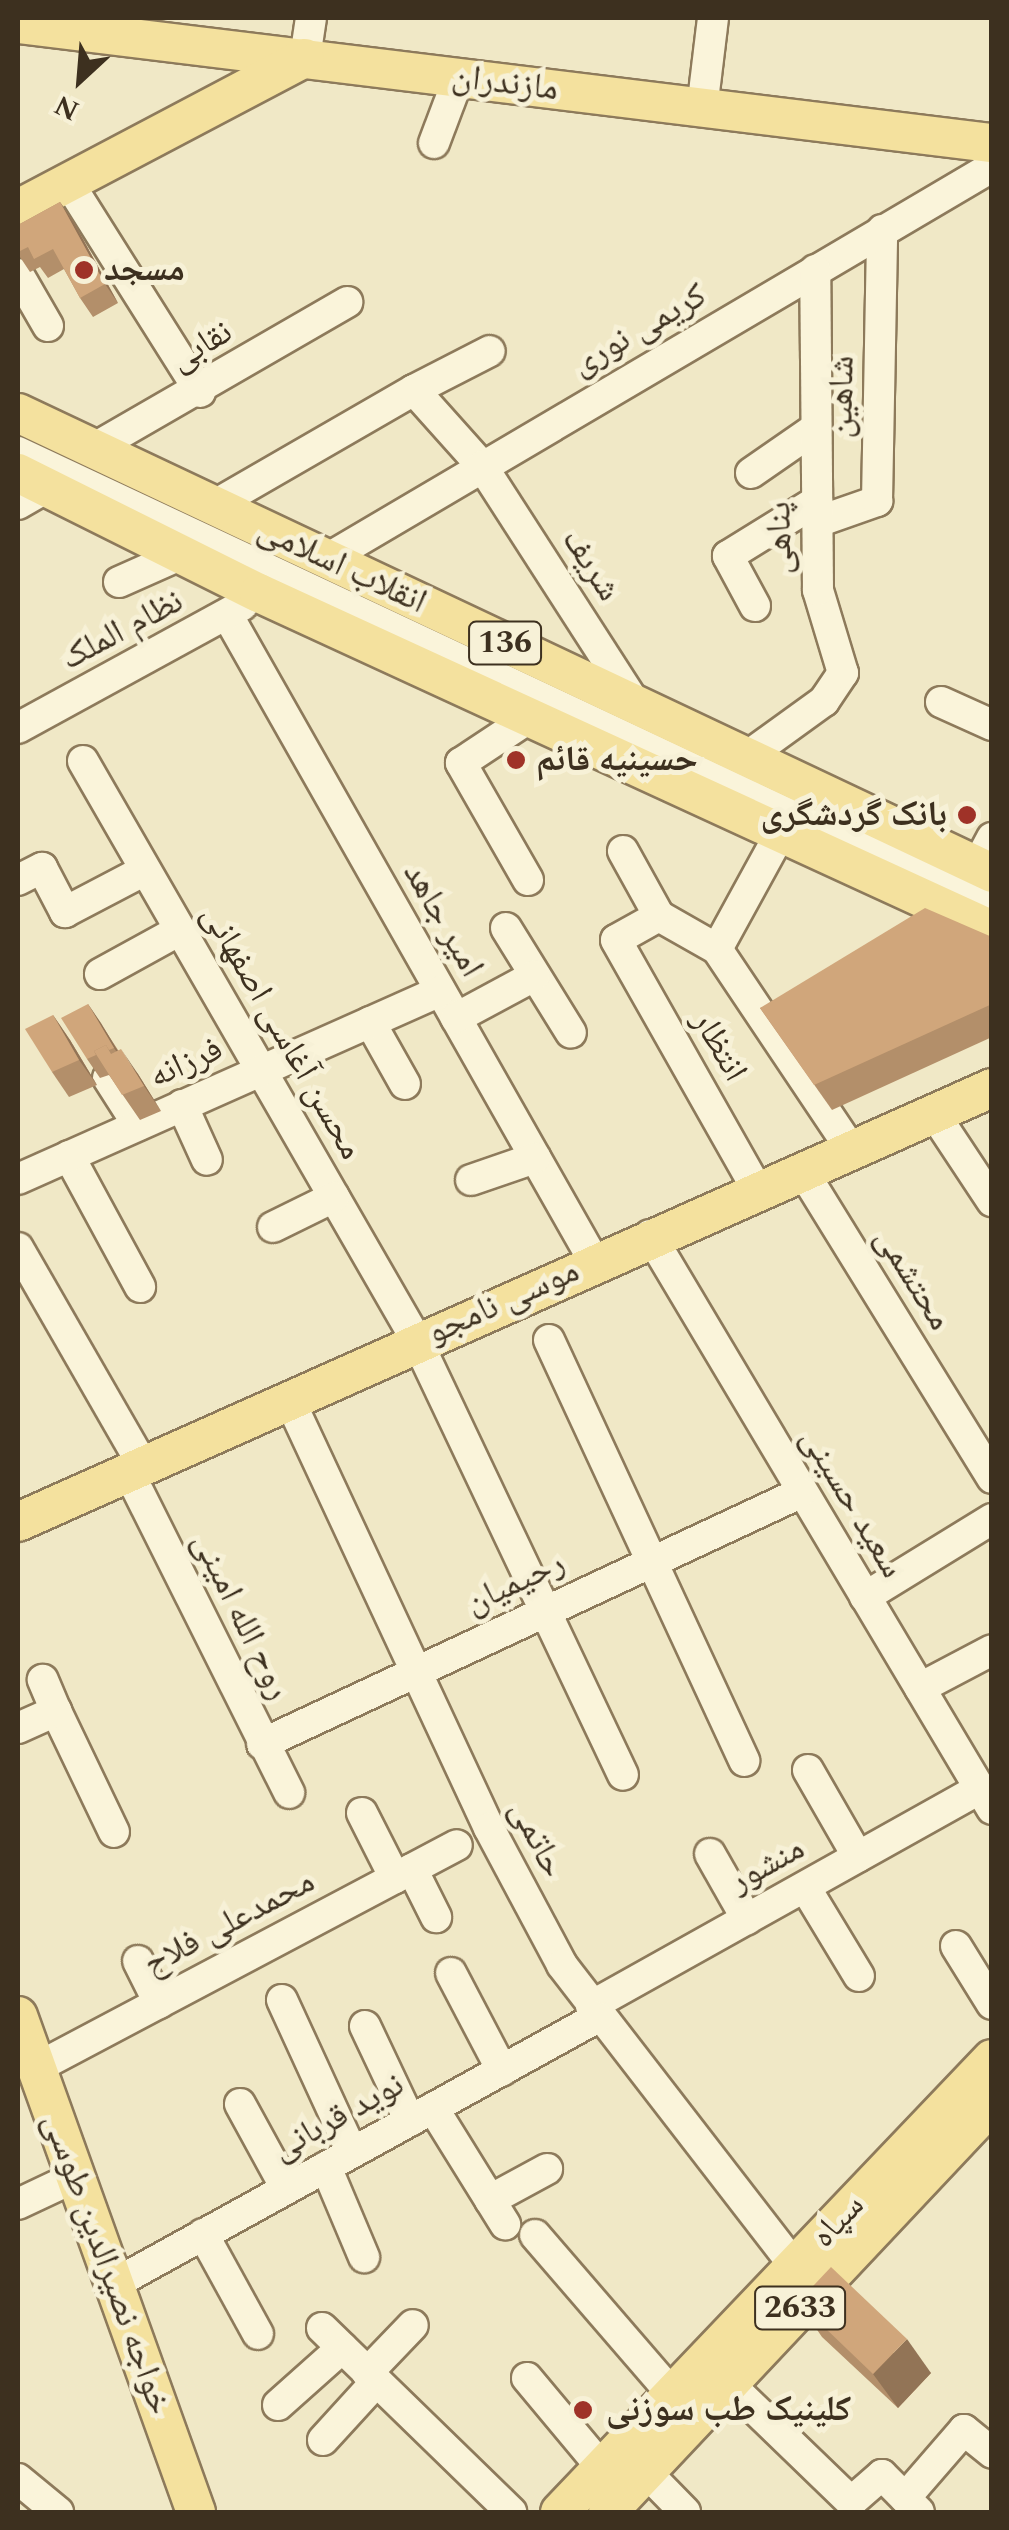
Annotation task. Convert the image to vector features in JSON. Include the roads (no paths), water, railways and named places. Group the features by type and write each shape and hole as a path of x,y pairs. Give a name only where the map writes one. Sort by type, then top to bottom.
{"main road":[{"name":"مازندران","path":"36,22 992,143"},
{"path":"18,208 305,58"},
{"name":"انقلاب اسلامی","path":"18,413 988,867"},
{"name":"انقلاب اسلامی","path":"28,488 182,554 259,594 992,930"},
{"name":"موسی نامجو","path":"18,1522 650,1235 992,1088"},
{"name":"خواجه نصیرالدین طوسی","path":"18,2021 196,2512"},
{"name":"سپاه","path":"560,2512 992,2059"},
{"name":"سپاه","path":"608,2512 992,2104"}],"street":[{"path":"305,58 311,18"},
{"path":"702,109 713,18"},
{"path":"434,144 458,77"},
{"name":"کریمی نوری","path":"327,559 992,167"},
{"path":"68,182 200,392"},
{"name":"شاهین","path":"817,511 878,501 882,230"},
{"name":"پناهی","path":"748,756 824,701 843,674 820,601 815,270"},
{"path":"18,274 48,326"},
{"name":"نقابی","path":"91,450 200,392 347,302"},
{"path":"214,506 414,390 490,351"},
{"name":"شریف","path":"414,390 482,466 636,705"},
{"path":"752,473 816,428"},
{"path":"18,432 988,867"},
{"path":"18,452 992,909"},
{"path":"754,606 728,556 817,511"},
{"path":"119,582 182,554"},
{"name":"نظام الملک","path":"18,728 228,616 259,594"},
{"name":"امیر جاهد","path":"228,616 594,1261"},
{"path":"941,702 992,724"},
{"path":"528,718 461,764 528,880"},
{"name":"محسن آغاسی اصفهانی","path":"83,761 417,1341 541,1612 623,1774"},
{"path":"716,948 780,834"},
{"path":"623,852 659,916 716,948 851,1149"},
{"path":"18,880 42,868 65,912 146,870"},
{"name":"انتظار","path":"659,916 616,940 757,1189"},
{"path":"506,928 571,1033"},
{"path":"100,974 180,930"},
{"path":"456,1018 534,976"},
{"name":"فرزانه","path":"18,1179 440,991"},
{"path":"370,1022 404,1084"},
{"path":"108,1078 138,1125"},
{"path":"182,1106 207,1160"},
{"path":"933,1112 992,1201"},
{"path":"69,1156 140,1287"},
{"path":"471,1180 535,1158"},
{"name":"محتشمی","path":"802,1170 992,1478"},
{"path":"273,1227 334,1197"},
{"name":"سعید حسینی","path":"650,1235 800,1493 986,1799"},
{"name":"روح الله امینی","path":"18,1248 136,1468 262,1744 289,1794"},
{"path":"549,1340 744,1762"},
{"name":"حاتمی","path":"289,1399 525,1900 595,2012 795,2267"},
{"name":"رحیمیان","path":"262,1744 800,1493"},
{"path":"865,1597 992,1519"},
{"path":"920,1688 992,1650"},
{"path":"43,1680 114,1832"},
{"path":"18,1728 56,1711"},
{"path":"808,1770 858,1857"},
{"name":"منشور","path":"595,2012 858,1857 986,1799"},
{"path":"362,1813 436,1917"},
{"name":"محمدعلی فلاح","path":"36,2068 458,1846"},
{"path":"710,1854 747,1919"},
{"path":"805,1887 859,1976"},
{"path":"956,1946 992,2004"},
{"path":"138,1962 159,2003"},
{"path":"451,1972 502,2070"},
{"path":"282,2000 339,2160 364,2257"},
{"name":"نوید قربانی","path":"114,2284 502,2070 595,2012"},
{"path":"365,2026 422,2114 497,2212 547,2168"},
{"path":"240,2104 286,2188"},
{"path":"18,2204 75,2178"},
{"path":"203,2234 258,2334"},
{"path":"535,2235 673,2396"},
{"path":"323,2440 412,2325"},
{"path":"278,2405 332,2338 510,2512"},
{"path":"528,2378 603,2469"},
{"path":"729,2384 851,2502 882,2475 912,2505 964,2430 992,2454"},
{"path":"646,2472 684,2512"},
{"path":"18,2479 58,2512"}],"place":[{"name":"مسجد","path":"84,270"},
{"name":"حسینیه قائم","path":"516,760"},
{"name":"بانک گردشگری","path":"967,815"},
{"name":"کلینیک طب سوزنی","path":"583,2410"}]}
